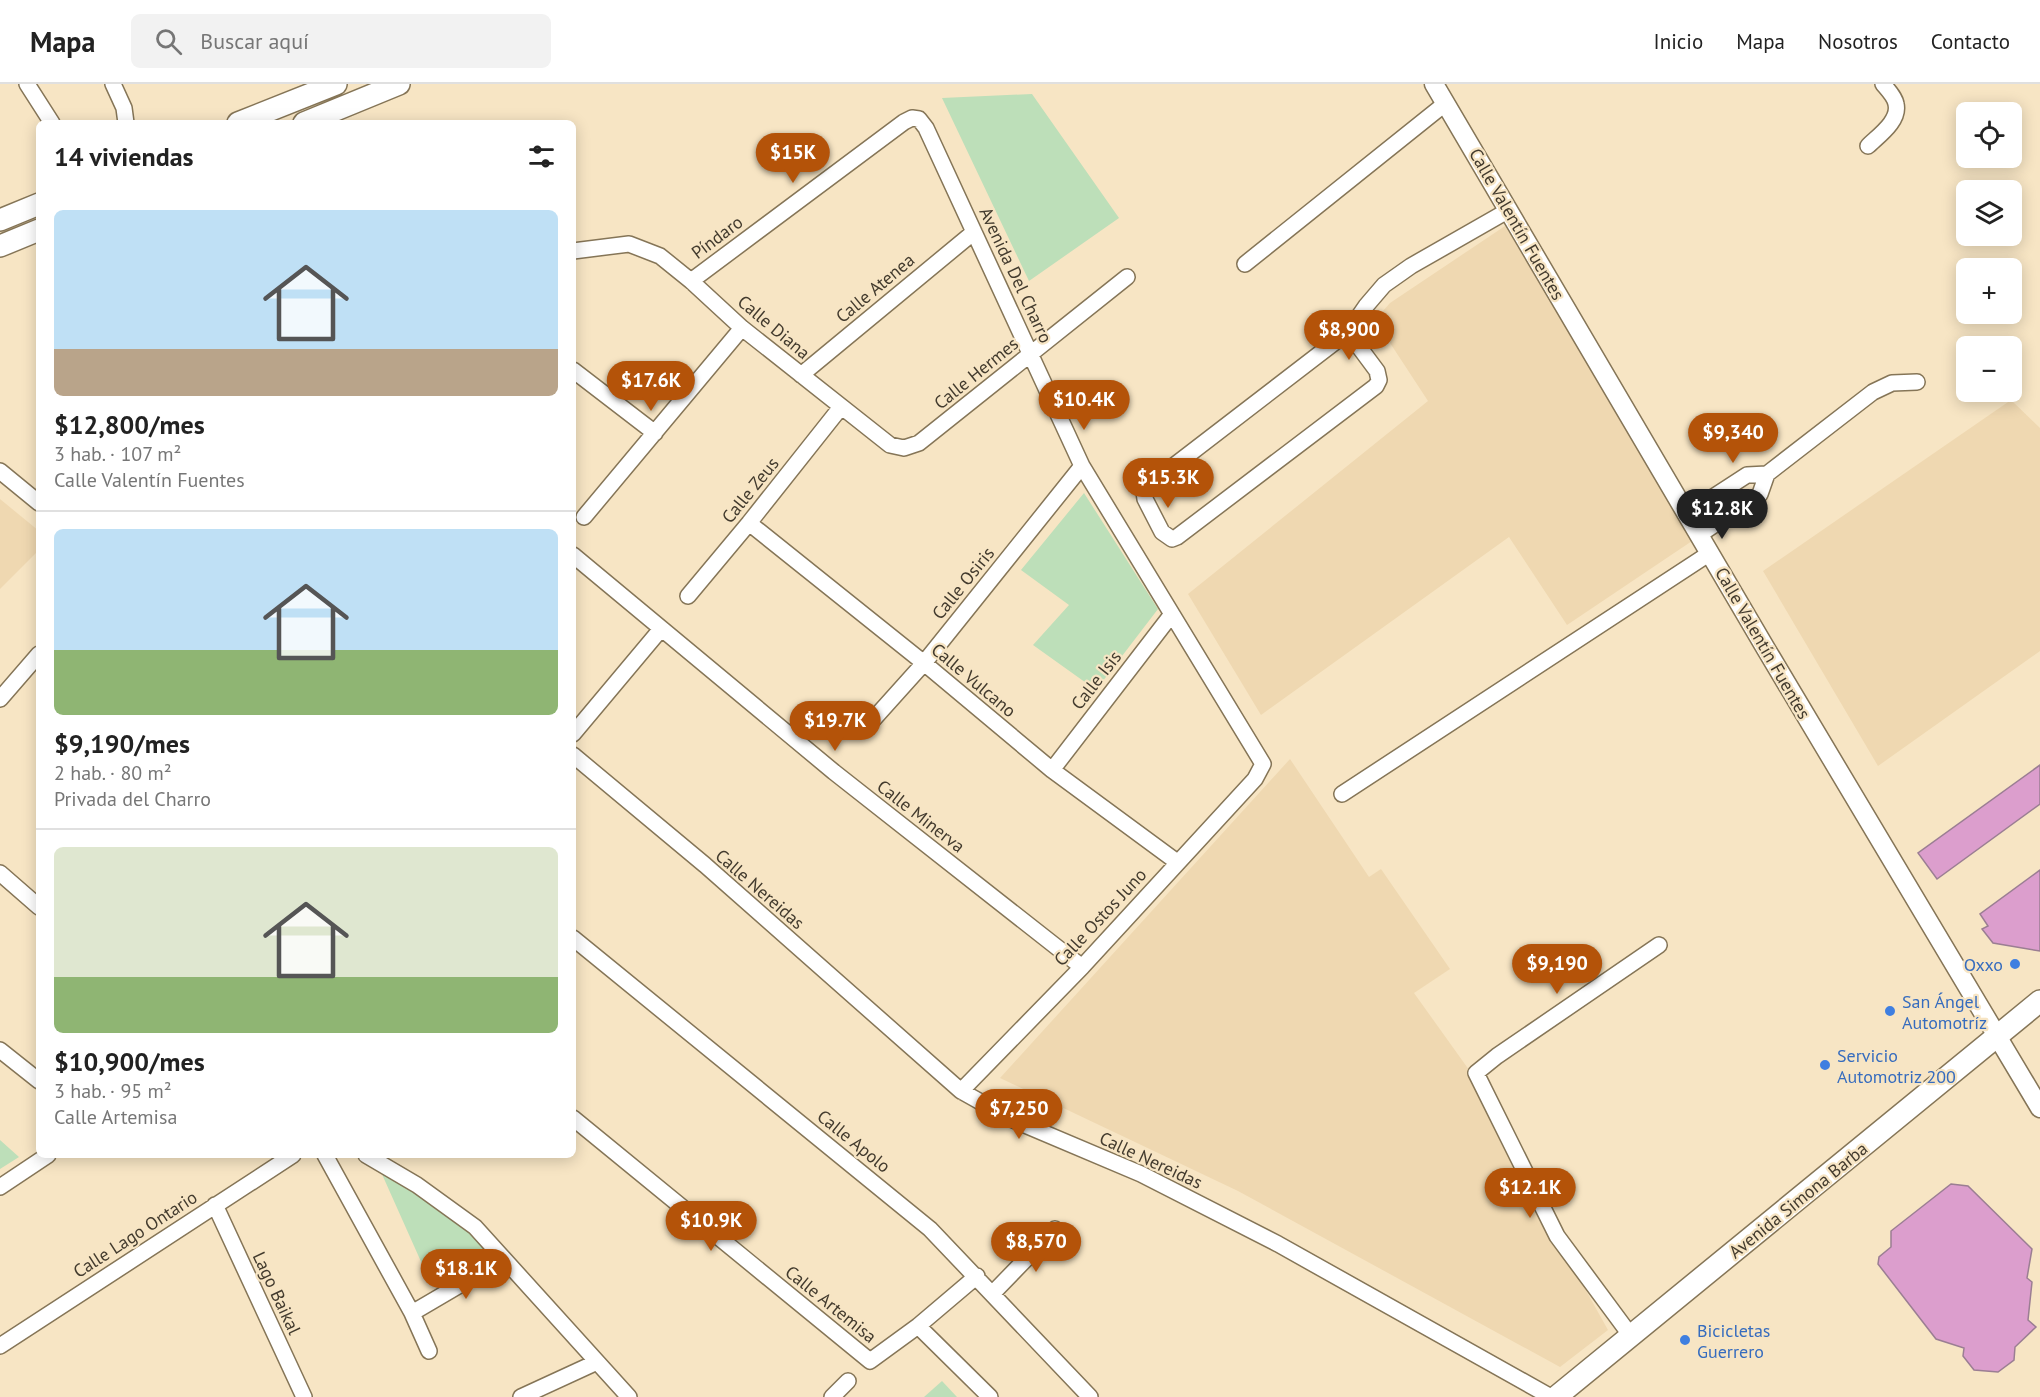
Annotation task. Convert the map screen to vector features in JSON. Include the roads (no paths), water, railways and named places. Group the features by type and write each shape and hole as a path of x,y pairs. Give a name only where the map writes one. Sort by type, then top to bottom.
{"main road":[{"path":"246,120 336,84"},
{"path":"311,120 399,84"},
{"path":"0,220 36,205"},
{"path":"0,246 36,231"},
{"name":"Avenida Simona Barba","path":"1556,1397 2040,1001"}],"street":[{"path":"27,84 50,120"},
{"path":"113,84 124,108 126,120"},
{"name":"Calle Valentín Fuentes","path":"1434,84 2040,1108"},
{"path":"1868,146 1891,123 1894,116 1896,104 1883,84"},
{"path":"1245,264 1446,103"},
{"name":"Avenida Del Charro","path":"912,118 919,119 926,128 1082,466 1263,764"},
{"name":"Píndaro","path":"691,280 912,118"},
{"path":"1348,332 1377,370 1379,380 1376,386 1177,537 1172,539 1165,536 1145,499 1144,492 1149,484 1348,332 1384,285 1411,266 1509,210"},
{"name":"Calle Atenea","path":"801,375 974,232"},
{"name":"Calle Diana","path":"576,251 629,244 660,256 691,280 742,328 841,407 890,445 904,448"},
{"name":"Calle Hermes","path":"904,448 919,443 1127,277"},
{"path":"584,517 742,328"},
{"path":"576,372 655,433"},
{"path":"1700,535 1760,494 1767,474 1874,392 1893,382 1917,382"},
{"name":"Calle Zeus","path":"688,596 841,407"},
{"name":"Calle Osiris","path":"872,722 924,663 1082,466"},
{"path":"0,471 36,501"},
{"path":"1687,514 1747,475 1767,474"},
{"name":"Calle Vulcano","path":"749,523 924,663 1052,770 1177,862"},
{"path":"1342,794 1710,553"},
{"name":"Calle Minerva","path":"576,558 834,772 1082,967"},
{"name":"Calle Isis","path":"1052,770 1172,614"},
{"path":"576,730 661,629"},
{"path":"0,699 36,657"},
{"name":"Calle Nereidas","path":"576,758 705,865 961,1091 1011,1119 1141,1174 1278,1244 1551,1397"},
{"name":"Calle Ostos Juno","path":"961,1091 1082,967 1255,779 1263,764"},
{"path":"0,873 36,904"},
{"name":"Calle Apolo","path":"576,940 930,1229 1090,1397"},
{"path":"1630,1336 1557,1236 1476,1073 1497,1056 1659,945"},
{"path":"0,1050 36,1079"},
{"name":"Calle Artemisa","path":"576,1120 870,1361 918,1326"},
{"path":"0,1187 44,1158"},
{"name":"Calle Lago Ontario","path":"0,1346 288,1158"},
{"path":"327,1158 412,1313 429,1351"},
{"path":"371,1158 417,1185 475,1227 629,1397"},
{"name":"Lago Baikal","path":"215,1205 304,1397"},
{"path":"993,1293 1055,1229"},
{"path":"412,1313 504,1259"},
{"path":"977,1276 918,1326 990,1397"},
{"path":"521,1397 597,1362"},
{"path":"832,1397 848,1381"}],"place":[{"name":"Oxxo","path":"2015,964"},
{"name":"San Ángel Automotríz","path":"1890,1011"},
{"name":"Servicio Automotriz 200","path":"1825,1065"},
{"name":"Bicicletas Guerrero","path":"1685,1340"}]}
